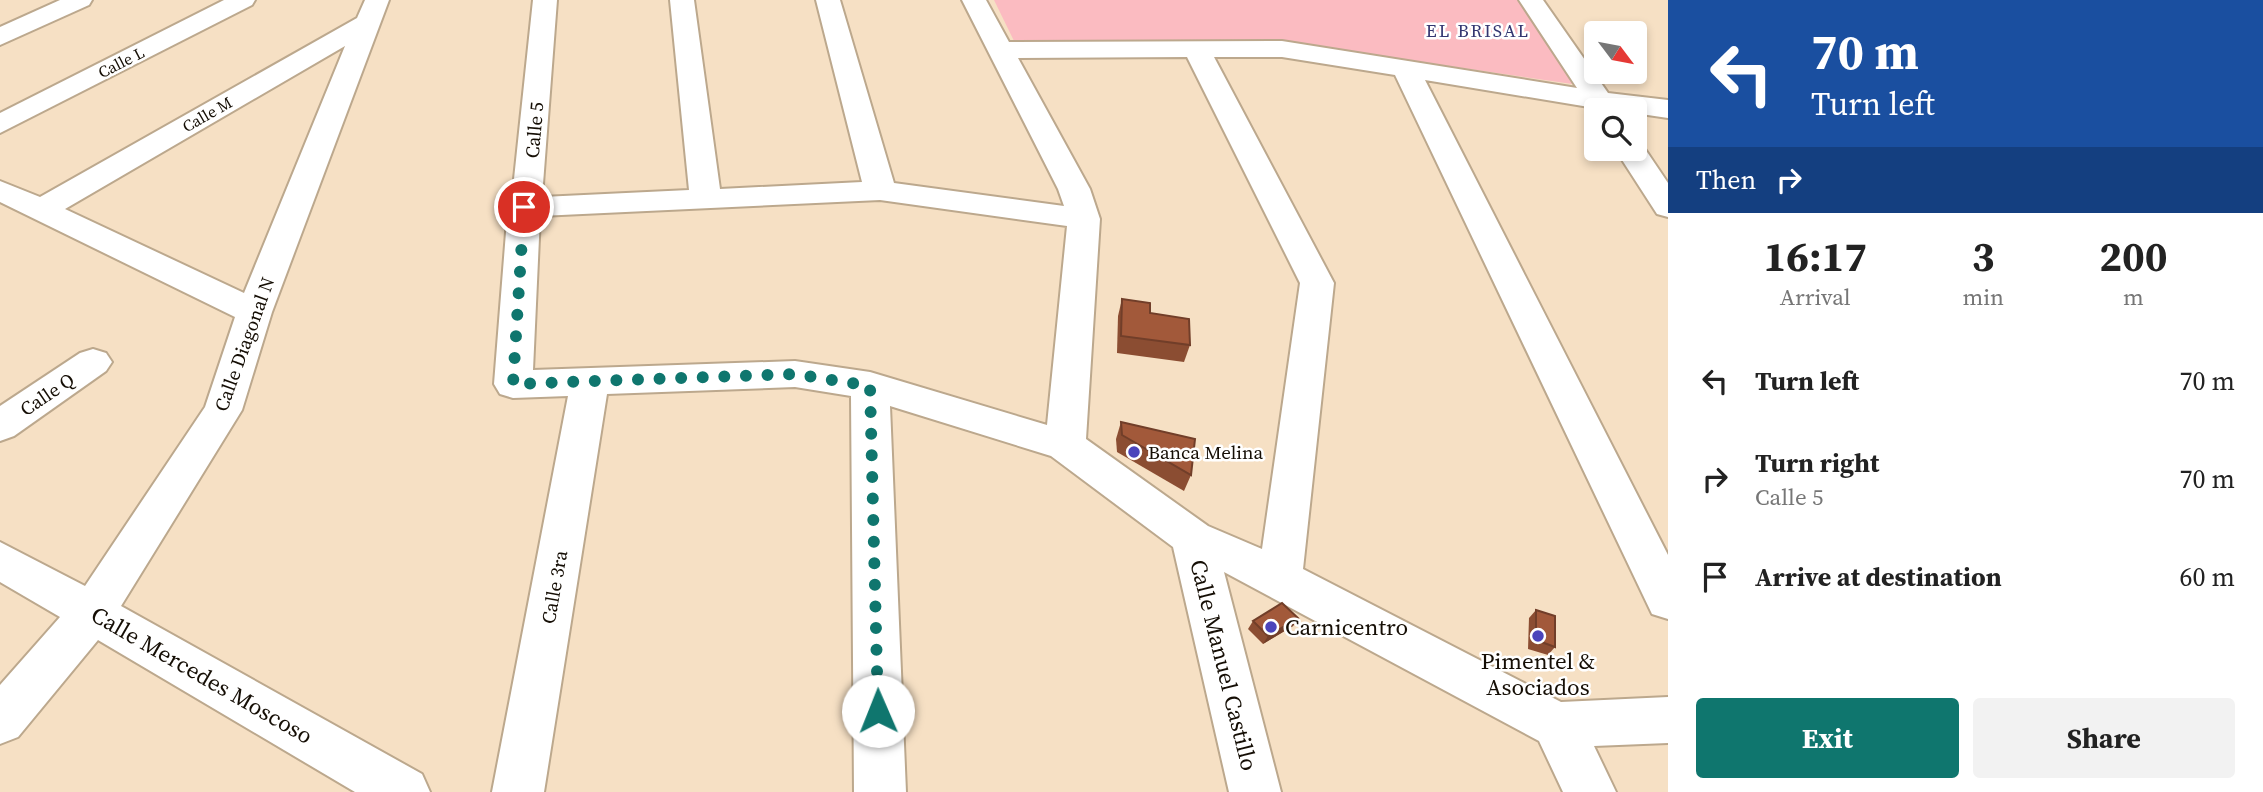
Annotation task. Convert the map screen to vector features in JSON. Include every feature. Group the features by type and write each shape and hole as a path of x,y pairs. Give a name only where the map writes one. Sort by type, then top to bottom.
{"street":[{"path":"0,37 80,0"},
{"name":"Calle L","path":"0,124 243,0"},
{"name":"Calle 5","path":"545,0 530,179 524,207 513,384 590,382"},
{"path":"682,0 706,199"},
{"path":"828,0 880,191"},
{"path":"974,0 1074,189 1084,219 1065,444"},
{"path":"1531,0 1597,98"},
{"name":"Calle M","path":"43,208 374,10"},
{"name":"Calle Diagonal N","path":"0,721 93,612 223,410 254,312 374,10"},
{"path":"1000,50 1282,49 1584,102"},
{"path":"1197,50 1317,283 1280,578"},
{"path":"1407,71 1668,600"},
{"path":"1647,107 1668,108"},
{"path":"1638,161 1668,207"},
{"path":"0,190 43,208 254,312"},
{"path":"524,207 880,191 1084,219"},
{"name":"Calle Q","path":"0,426 93,362"},
{"path":"590,382 795,374 870,386 1065,444 1193,538 1280,578 1557,725 1668,720"},
{"name":"Calle 3ra","path":"518,792 590,382"},
{"path":"870,386 880,792"},
{"name":"Calle Manuel Castillo","path":"1193,538 1255,792"},
{"name":"Calle Mercedes Moscoso","path":"0,560 404,792"},
{"path":"1557,725 1590,792"}],"shaded area":[{"path":"994,0 1521,0 1579,85 1277,41 1015,43"}],"building":[{"path":"1122,299 1150,303 1150,313 1189,319 1190,345 1121,336"},
{"path":"1121,422 1195,439 1191,475 1122,435"},
{"path":"1282,603 1298,618 1268,636 1253,621"},
{"path":"1536,610 1555,616 1555,647 1536,640"}],"place":[{"name":"Banca Melina","path":"1134,452"},
{"name":"Carnicentro","path":"1271,627"},
{"name":"Pimentel & Asociados","path":"1538,636"}],"district":[{"name":"EL BRISAL","path":"1478,30"}],"route":[{"path":"524,207 511,381 513,384 795,374 870,386 878,711"}]}
